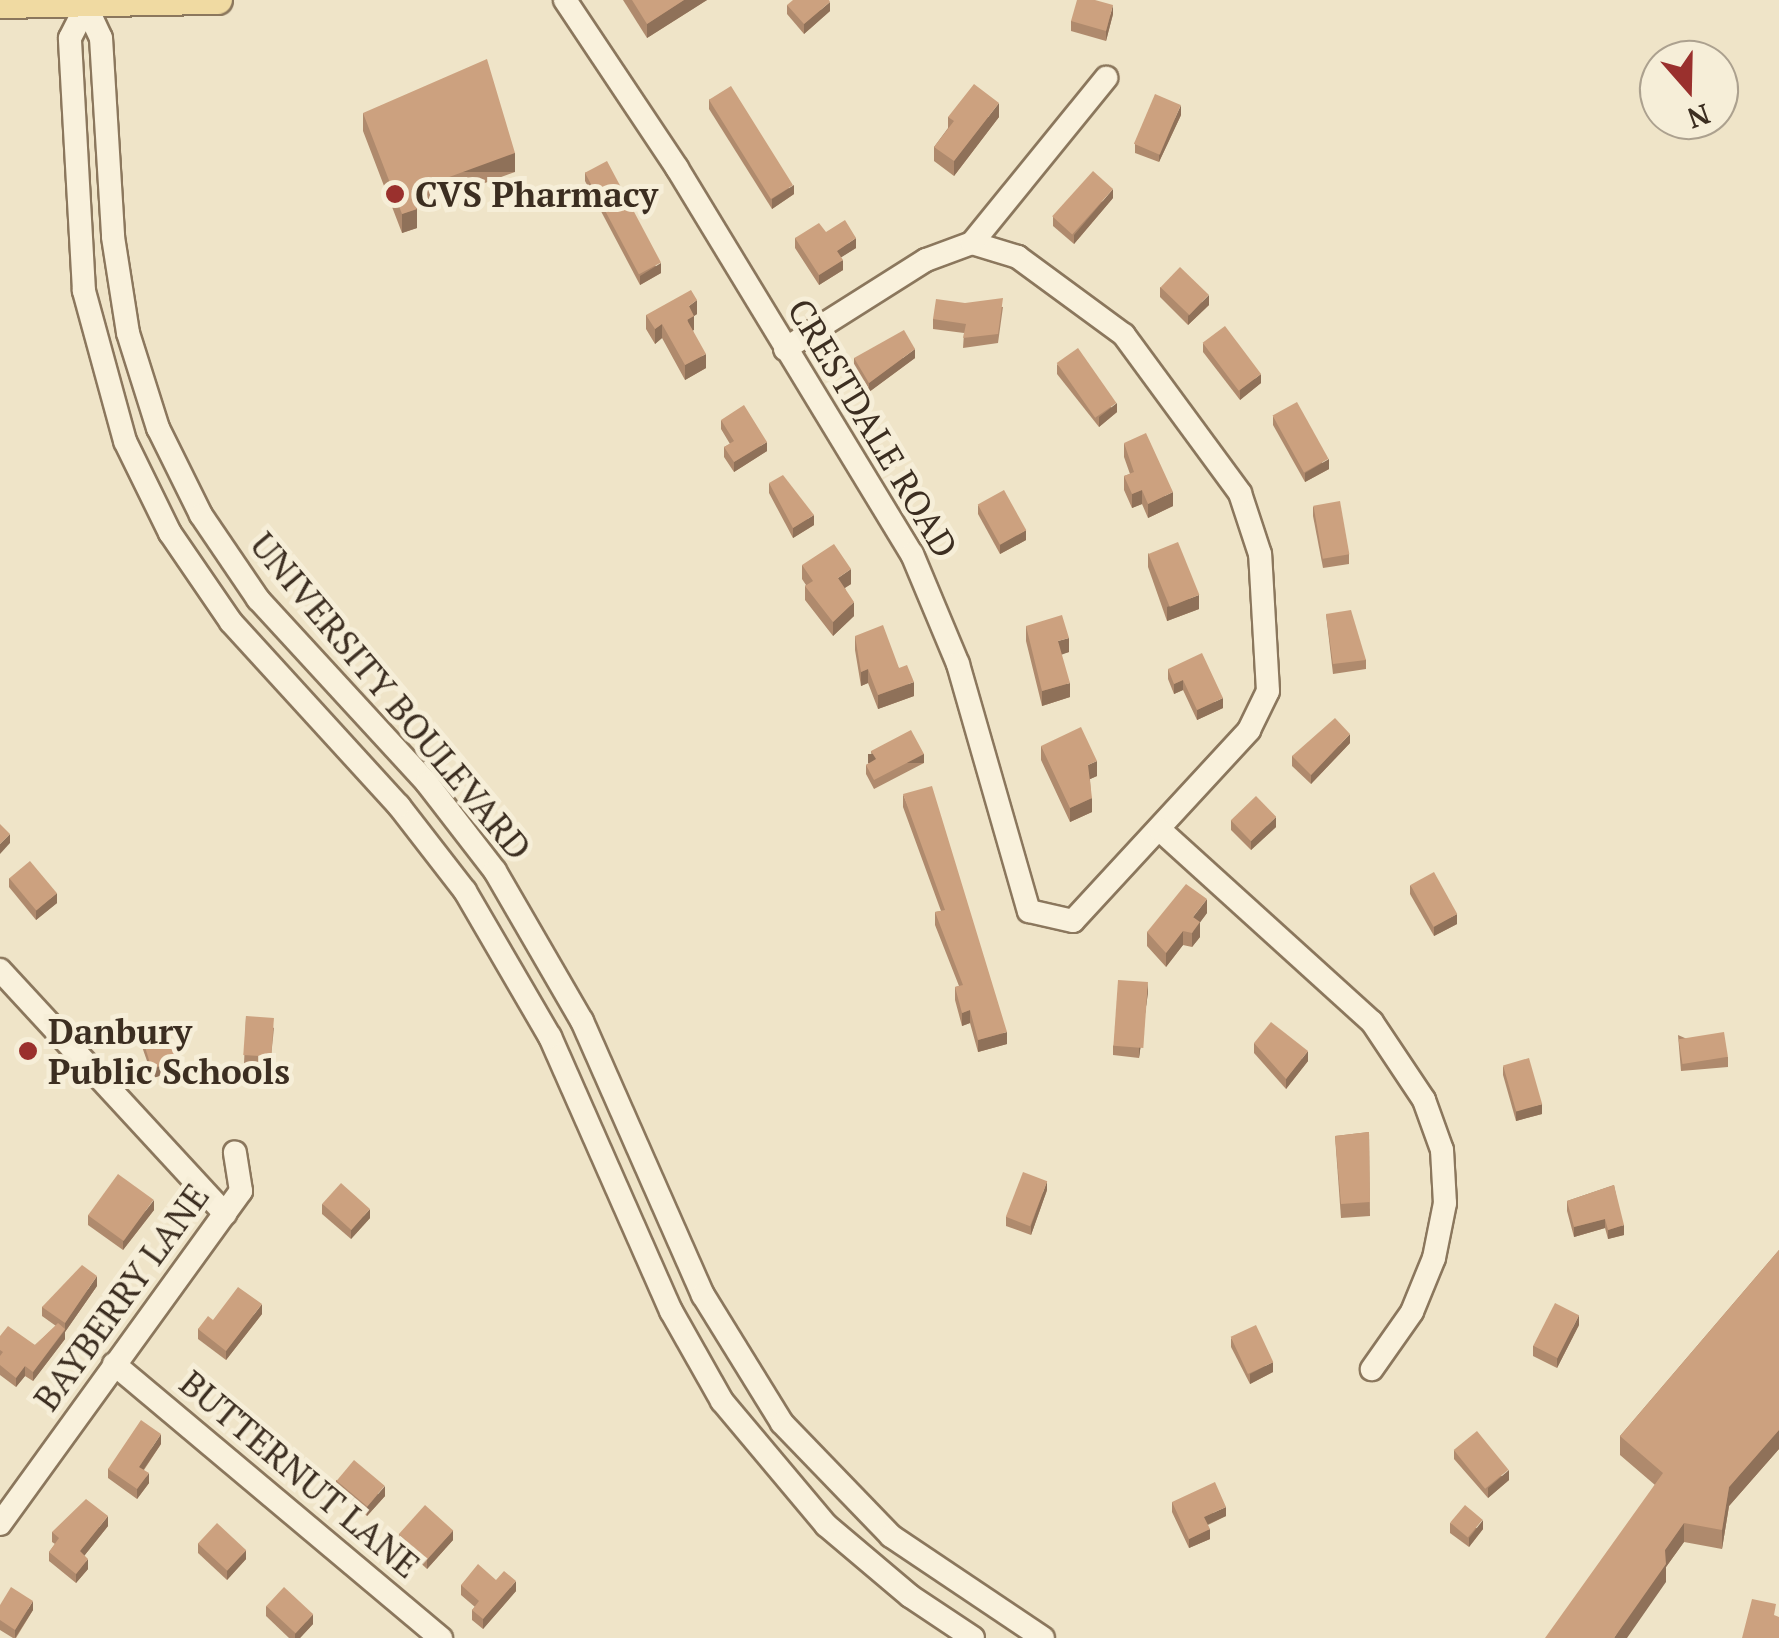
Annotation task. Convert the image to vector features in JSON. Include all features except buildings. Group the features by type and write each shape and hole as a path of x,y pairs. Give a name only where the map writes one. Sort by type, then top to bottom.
{"main road":[{"path":"0,4 86,6 218,0"}],"street":[{"name":"CRESTDALE ROAD","path":"565,0 677,168 936,604 1030,912 1048,921 1074,921 1159,828"},
{"name":"UNIVERSITY BOULEVARD","path":"86,6 70,38 84,291 126,441 170,533 230,622 400,806 465,891 550,1037 672,1311 743,1430 826,1525 974,1638"},
{"name":"UNIVERSITY BOULEVARD","path":"86,6 100,38 113,236 128,333 158,428 201,515 258,600 426,783 505,887 582,1021 703,1296 782,1423 892,1536 1043,1638"},
{"path":"785,349 926,260 972,244 1106,78"},
{"path":"972,244 1018,257 1124,335 1240,493 1253,522 1270,650 1268,691 1250,730 1159,828 1372,1022 1424,1100 1442,1150 1445,1203 1434,1258 1412,1312 1372,1369"},
{"path":"0,970 225,1214"},
{"name":"BAYBERRY LANE","path":"0,1524 240,1192 235,1152"},
{"name":"BUTTERNUT LANE","path":"114,1364 442,1638"}],"place":[{"name":"CVS Pharmacy","path":"395,194"},
{"name":"Danbury Public Schools","path":"28,1051"}]}
